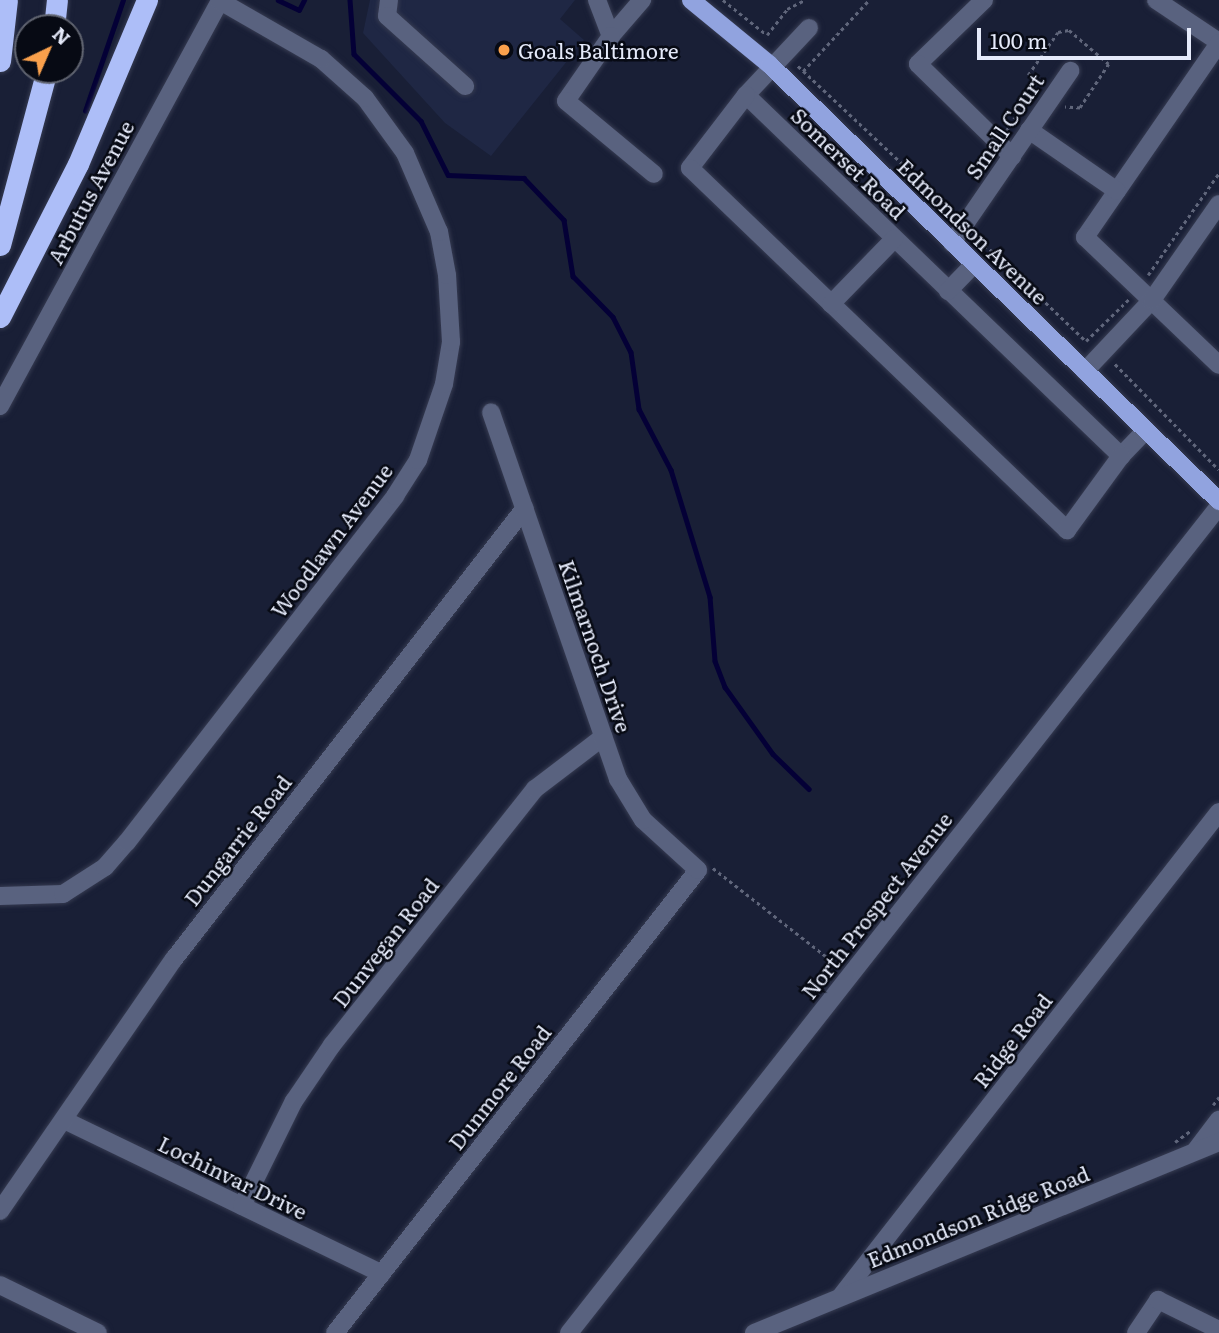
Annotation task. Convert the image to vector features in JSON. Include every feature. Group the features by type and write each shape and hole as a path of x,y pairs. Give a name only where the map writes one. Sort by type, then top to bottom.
{"highway":[{"path":"0,61 7,0"},
{"path":"0,317 78,163 147,0"},
{"path":"0,245 43,84"}],"main road":[{"name":"Edmondson Avenue","path":"691,0 770,65 1219,500"}],"street":[{"path":"389,0 387,16 465,86"},
{"path":"597,0 611,36"},
{"path":"642,0 611,36 566,101 654,174"},
{"path":"984,0 918,64 1012,156"},
{"path":"1156,0 1219,43 1085,237 1219,365"},
{"name":"Arbutus Avenue","path":"0,406 220,1"},
{"name":"Woodlawn Avenue","path":"0,896 63,894 104,867 127,842 395,496 418,460 444,384 451,342 447,275 439,232 405,153 365,98 321,58 220,1"},
{"path":"809,28 770,65 690,168 1068,530 1121,456 1146,430"},
{"name":"Small Court","path":"952,243 1070,71"},
{"name":"Somerset Road","path":"746,95 1121,456"},
{"path":"1029,130 1117,191"},
{"path":"1085,371 1152,300 1219,204"},
{"path":"831,304 894,239"},
{"path":"948,291 974,264"},
{"name":"Kilmarnoch Drive","path":"491,412 604,737 643,820 705,869"},
{"name":"North Prospect Avenue","path":"569,1333 1219,506"},
{"name":"Dungarrie Road","path":"0,1211 196,929 525,508"},
{"name":"Dunvegan Road","path":"242,1206 294,1101 332,1045 535,789 604,737"},
{"name":"Ridge Road","path":"841,1296 1219,812"},
{"name":"Dunmore Road","path":"335,1333 705,869"},
{"path":"1194,1153 1213,1116"},
{"name":"Lochinvar Drive","path":"64,1120 382,1274"},
{"name":"Edmondson Ridge Road","path":"754,1333 1219,1142"},
{"path":"0,1285 98,1333"},
{"path":"1136,1333 1158,1300 1219,1330"}],"path":[{"path":"723,0 767,35 787,9 805,0"},
{"path":"803,71 869,0"},
{"path":"998,142 1036,87 1028,75 1064,30"},
{"path":"798,66 953,211"},
{"path":"1123,354 1114,368 1219,470"},
{"path":"705,869 839,967"},
{"path":"1213,1116 1219,1097"},
{"path":"1169,1147 1198,1123"},
{"path":"906,1231 906,1247 921,1251"}],"shaded area":[{"path":"370,0 575,0 560,19 584,40 491,156 445,123 363,33"}],"waterway":[{"path":"85,111 123,0"},
{"path":"278,0 299,10 304,0"},
{"path":"350,0 354,54 421,121 448,175 524,178 564,220 573,276 613,317 631,352 639,409 671,470 710,597 715,661 725,687 773,754 809,789"}],"place":[{"name":"Goals Baltimore","path":"504,50"}]}
